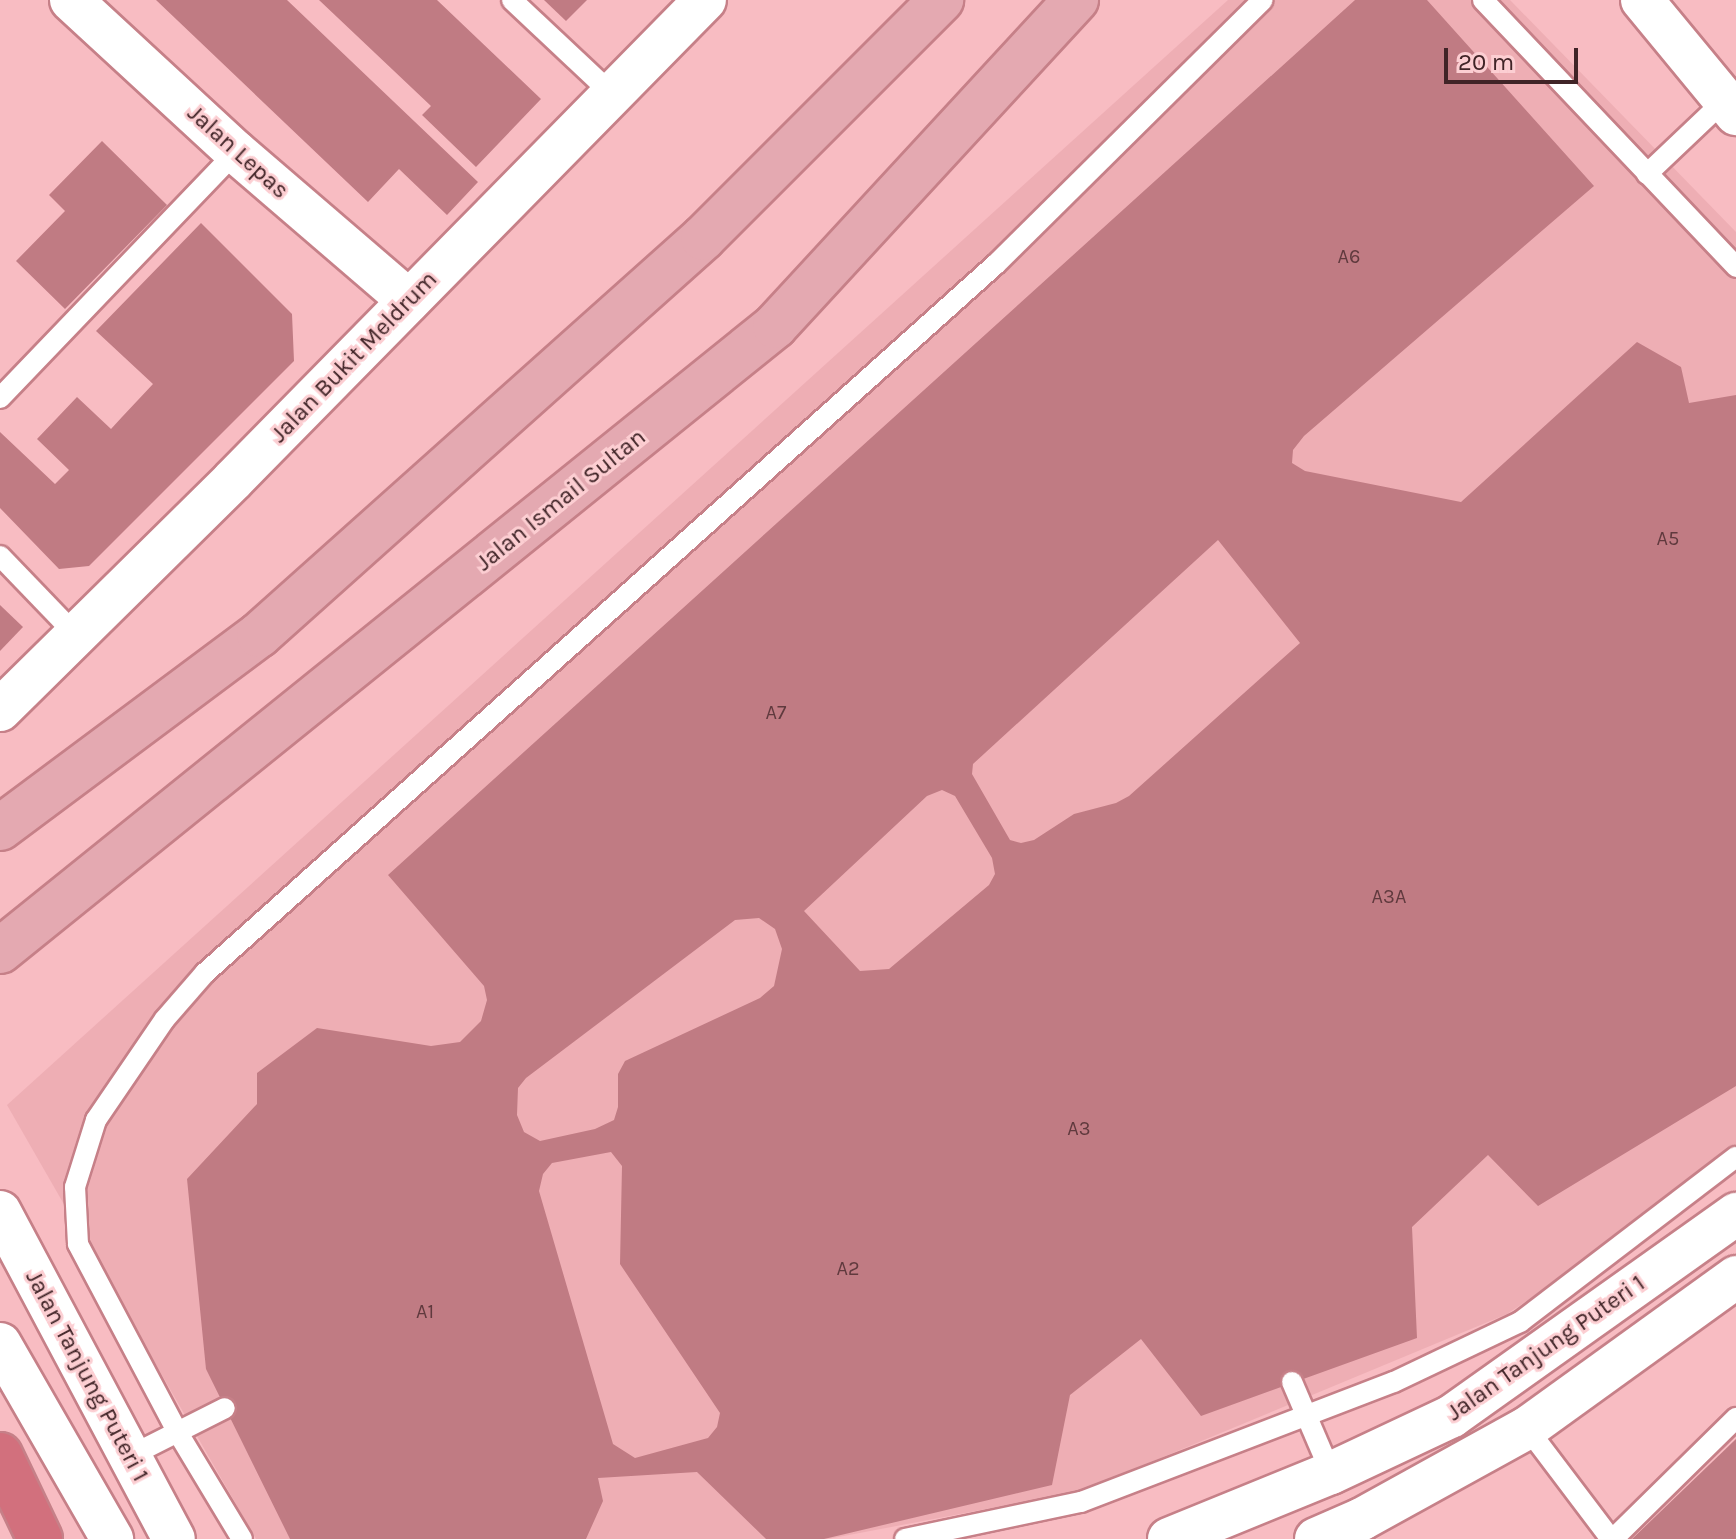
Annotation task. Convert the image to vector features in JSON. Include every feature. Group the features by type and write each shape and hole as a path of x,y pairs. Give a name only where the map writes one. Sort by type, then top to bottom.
{"highway":[{"path":"0,1455 40,1539"}],"main road":[{"path":"0,828 259,635 703,238 941,0"},
{"name":"Jalan Ismail Sultan","path":"0,951 775,326 1076,0"}],"street":[{"name":"Jalan Lepas","path":"71,0 236,152 409,301"},
{"name":"Jalan Bukit Meldrum","path":"0,710 77,636 705,0"},
{"path":"1642,0 1730,107"},
{"name":"Jalan Tanjung Puteri 1","path":"0,1212 174,1539"},
{"name":"Jalan Tanjung Puteri 1","path":"1169,1539 1331,1473 1452,1416 1736,1214"},
{"name":"Jalan Tanjung Puteri 1","path":"1316,1539 1362,1519 1527,1428 1736,1277"},
{"path":"0,1344 112,1539"}],"lane":[{"path":"512,0 612,94"},
{"path":"242,1539 178,1433 78,1244 75,1187 96,1120 165,1019 205,973 996,264 1263,0"},
{"path":"1483,0 1736,267"},
{"path":"1647,174 1730,107"},
{"path":"0,398 236,152"},
{"path":"0,556 77,636"},
{"path":"905,1539 1081,1502 1306,1419 1394,1382 1520,1322 1736,1157"},
{"path":"1292,1382 1331,1473"},
{"path":"130,1456 225,1408"},
{"path":"1527,1428 1612,1539 1736,1418"}],"shaded area":[{"path":"1228,0 1510,0 1736,232 1736,1159 1507,1314 1081,1491 828,1539 256,1539 7,1105"}],"building":[{"path":"156,0 287,0 478,182 447,215 399,169 368,202"},
{"path":"319,0 437,0 541,99 476,167 422,115 431,106"},
{"path":"544,0 587,0 566,21"},
{"path":"1355,0 1427,0 1594,186 1304,436 1293,450 1292,463 1305,471 1461,502 1637,342 1681,367 1689,403 1736,395 1736,1086 1538,1206 1488,1155 1412,1227 1417,1338 1201,1416 1141,1339 1070,1395 1052,1485 824,1539 766,1539 697,1472 598,1478 603,1501 586,1539 290,1539 206,1369 187,1179 257,1104 257,1073 317,1028 431,1046 460,1042 481,1021 487,1000 484,986 388,875","holes":["1218,540 1300,643 1129,796 1116,803 1074,814 1034,840 1021,843 1010,840 972,774 973,764","942,790 955,796 992,858 995,874 989,885 889,969 860,971 804,911 927,796","759,918 775,929 782,949 774,986 760,998 625,1061 618,1074 618,1107 614,1120 595,1129 540,1141 524,1132 517,1115 518,1088 526,1078 735,920","611,1152 622,1166 620,1264 720,1413 717,1427 708,1438 635,1458 613,1444 539,1191 543,1174 552,1163"]},
{"path":"102,141 167,205 65,309 16,261 65,211 49,195"},
{"path":"201,223 292,314 294,361 89,566 59,569 0,508 0,432 55,484 69,470 37,439 77,397 111,429 153,384 96,331"},
{"path":"0,605 23,627 0,651"},
{"path":"1736,1439 1736,1539 1632,1539"}]}
